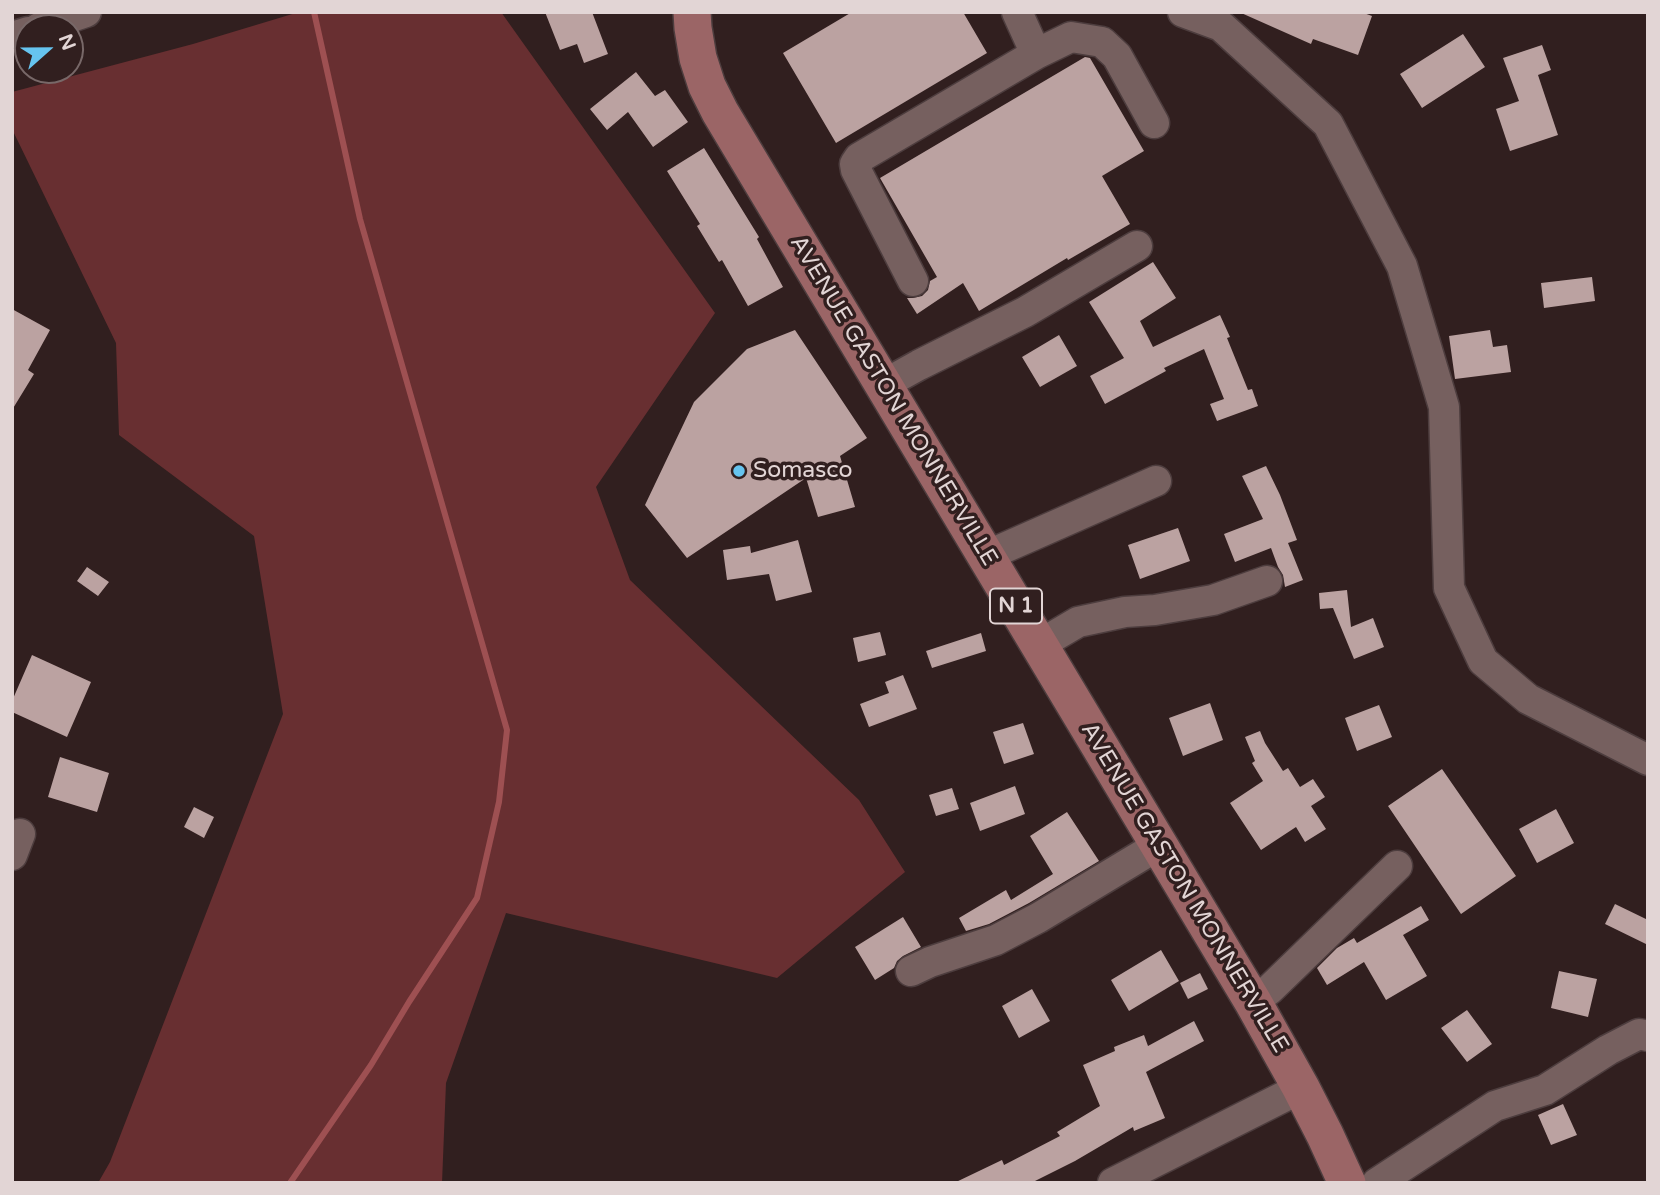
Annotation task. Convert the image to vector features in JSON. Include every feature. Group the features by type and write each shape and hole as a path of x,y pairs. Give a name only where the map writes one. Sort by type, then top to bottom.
{"main road":[{"name":"AVENUE GASTON MONNERVILLE","path":"692,12 698,58 720,112 1253,1002 1301,1088 1347,1183"}],"street":[{"path":"1017,12 1037,54"},
{"path":"1183,12 1221,26 1328,124 1402,266 1444,407 1450,588 1483,661 1528,699 1648,760"},
{"path":"913,281 856,170 855,164 859,158 1071,37 1102,42 1117,56 1154,123"},
{"path":"883,385 1025,312 1137,246"},
{"path":"986,556 1156,481"},
{"path":"1039,645 1078,622 1125,612 1213,600 1267,581"},
{"path":"911,971 996,940 1068,901 1159,845"},
{"path":"1253,1002 1270,989 1397,866"},
{"path":"1377,1183 1495,1105 1545,1090 1608,1049 1639,1034 1648,1036"},
{"path":"1113,1183 1301,1088"}],"shaded area":[{"path":"299,12 501,12 715,313 596,487 630,580 859,800 905,872 777,978 506,913 446,1083 442,1183 98,1183 110,1162 283,714 254,536 119,435 116,343 12,129 12,92 42,84 84,84 84,73"}],"building":[{"path":"545,12 592,12 608,54 584,63 577,44 560,50"},
{"path":"852,12 963,12 987,53 836,143 783,53"},
{"path":"1239,12 1361,12 1372,16 1358,55 1313,39 1311,44"},
{"path":"1463,34 1485,67 1422,108 1400,74"},
{"path":"1542,45 1551,70 1538,75 1558,135 1510,151 1496,109 1519,101 1503,58"},
{"path":"1085,57 1090,58 1144,151 1102,176 1130,224 979,311 963,283 917,314 907,298 922,296 928,290 930,281 937,277 880,178"},
{"path":"636,72 655,96 665,90 688,122 653,147 628,112 607,130 590,109"},
{"path":"704,148 759,237 757,239 783,287 748,306 722,260 719,262 697,226 700,224 667,171"},
{"path":"1153,262 1176,298 1140,321 1153,347 1220,315 1248,390 1252,389 1258,406 1217,421 1210,404 1224,399 1204,349 1164,368 1166,371 1105,404 1090,376 1124,358 1089,302"},
{"path":"1592,277 1595,301 1544,308 1541,283"},
{"path":"12,309 50,330 28,370 34,374 12,410"},
{"name":"Somasco","path":"795,330 867,438 840,456 855,507 818,517 806,478 687,558 645,505 694,402 747,349"},
{"path":"1490,330 1493,347 1507,345 1511,372 1455,379 1449,336"},
{"path":"1059,335 1077,366 1040,387 1022,357"},
{"path":"1266,466 1297,540 1288,543 1303,580 1285,587 1283,575 1271,548 1235,562 1224,534 1263,519 1242,476"},
{"path":"1178,528 1190,561 1140,579 1128,545"},
{"path":"798,540 812,592 776,601 769,574 727,580 723,550 750,546 751,553"},
{"path":"87,567 109,582 98,596 77,581"},
{"path":"1347,590 1351,627 1373,618 1384,647 1354,659 1333,608 1320,609 1319,593"},
{"path":"880,632 886,655 858,662 853,638"},
{"path":"981,633 986,651 932,668 926,651"},
{"path":"32,655 91,682 67,737 12,712 12,701"},
{"path":"903,675 917,709 869,727 860,704 889,693 885,682"},
{"path":"1210,703 1223,740 1183,756 1169,718"},
{"path":"1379,705 1392,737 1357,751 1345,718"},
{"path":"1023,723 1034,754 1004,764 993,732"},
{"path":"1260,731 1283,771 1288,768 1300,787 1313,779 1325,797 1311,806 1326,829 1305,842 1296,827 1261,850 1230,803 1263,781 1252,763 1255,761 1245,737"},
{"path":"60,757 109,773 97,812 48,797"},
{"path":"1442,769 1516,876 1461,914 1388,806"},
{"path":"1015,786 1025,814 980,831 970,803"},
{"path":"952,788 959,809 936,816 929,795"},
{"path":"194,807 214,817 204,838 184,827"},
{"path":"1556,809 1574,843 1537,863 1519,829"},
{"path":"1067,812 1099,861 1029,903 989,924 966,931 959,918 1006,890 1011,900 1053,874 1030,836"},
{"path":"1615,904 1648,920 1648,945 1605,924"},
{"path":"1421,906 1429,920 1403,935 1427,976 1386,1000 1364,962 1327,985 1317,968 1337,948 1354,938 1357,943"},
{"path":"903,917 921,947 903,956 894,968 875,980 855,947"},
{"path":"1161,950 1179,981 1129,1011 1111,980"},
{"path":"1559,971 1597,979 1588,1017 1551,1008"},
{"path":"1200,973 1208,989 1188,999 1180,983"},
{"path":"1032,989 1050,1021 1019,1038 1002,1006"},
{"path":"1467,1010 1492,1044 1467,1062 1441,1028"},
{"path":"1194,1021 1204,1041 1146,1072 1165,1118 1134,1131 1133,1127 1031,1183 954,1183 1002,1160 1004,1165 1060,1136 1057,1132 1100,1106 1083,1065 1115,1051 1114,1047 1144,1035 1148,1046"},
{"path":"1563,1104 1577,1135 1551,1145 1538,1115"}],"waterway":[{"path":"290,1183 371,1065 477,898 499,802 507,730 360,219 314,12"}],"place":[{"name":"Somasco","path":"739,471"}]}
